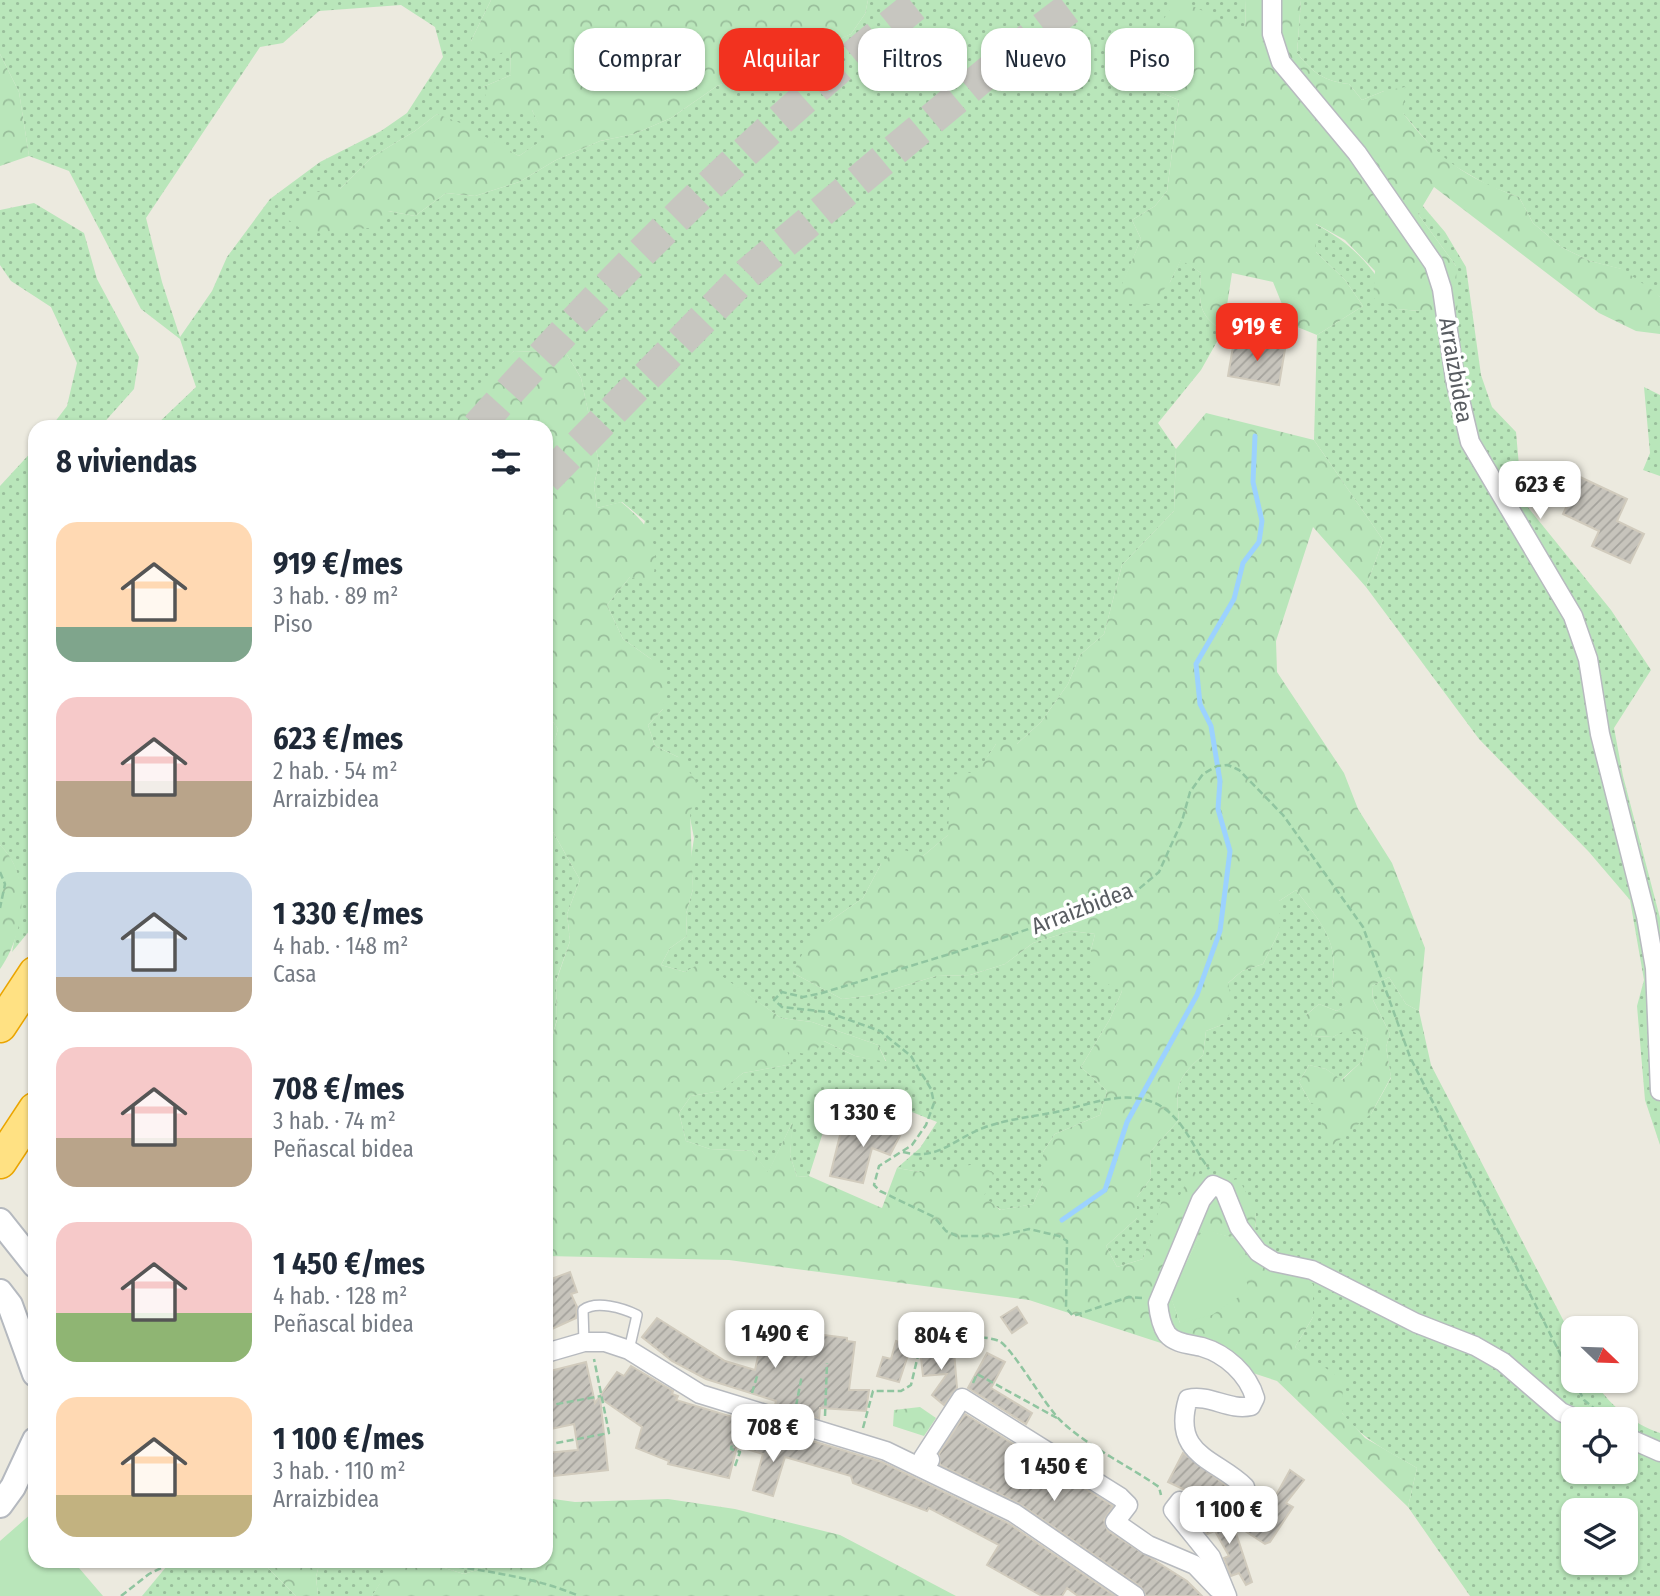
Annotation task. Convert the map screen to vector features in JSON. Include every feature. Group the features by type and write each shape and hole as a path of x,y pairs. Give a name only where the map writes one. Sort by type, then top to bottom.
{"highway":[{"path":"0,1026 28,983"},
{"path":"0,1162 28,1119"}],"street":[{"name":"Arraizbidea","path":"1272,0 1272,34 1281,62 1357,153 1434,264 1442,289 1455,379 1470,442 1577,627 1588,659 1615,801 1646,916 1655,968 1660,1091"},
{"path":"1222,1592 1211,1557 1173,1510 1180,1501 1209,1508 1241,1503 1247,1497 1245,1487 1198,1454 1183,1416 1188,1399 1198,1397 1240,1409 1251,1406 1255,1398 1251,1386 1221,1354 1181,1343 1168,1335 1160,1318 1158,1303 1201,1200 1213,1185 1224,1190 1239,1227 1258,1252 1274,1262 1312,1270 1416,1323 1475,1346 1503,1362 1561,1412"},
{"path":"0,1221 28,1256"},
{"path":"0,1292 10,1306 28,1355"},
{"path":"553,1351 584,1342 606,1342 629,1350 701,1394 750,1402 863,1442 1014,1513 1135,1596"},
{"path":"925,1469 930,1461 923,1458 962,1398 1119,1497 1128,1505 1115,1522 1148,1545 1195,1565 1222,1592"},
{"path":"1638,1442 1660,1452"},
{"path":"0,1505 13,1487 28,1455"}],"lane":[{"path":"584,1342 583,1310 590,1306 604,1306 637,1315 629,1350"}],"path":[{"name":"Arraizbidea","path":"1158,1303 1129,1297 1073,1316 1066,1308 1068,1241 1029,1229 999,1236 957,1236 946,1231 934,1217 880,1191 874,1185 883,1161 904,1152 926,1125 934,1103 931,1089 911,1056 880,1031 827,1012 782,1007 774,1000 776,995 782,992 803,997 822,993 1002,938 1134,893 1159,872 1182,821 1190,792 1203,774 1217,766 1228,765 1239,770 1283,816 1363,928 1410,1057 1561,1354"},
{"path":"0,872 5,884 0,908"},
{"path":"904,1152 919,1156 938,1152 983,1128 1089,1102 1118,1098 1146,1099 1167,1110 1188,1130 1203,1162 1224,1190"},
{"path":"863,1428 873,1391 901,1391 911,1385 920,1347 970,1337 1000,1341 1009,1347 1023,1372 1060,1420"},
{"path":"553,1444 609,1433 594,1359"},
{"path":"825,1412 827,1363"},
{"path":"735,1466 740,1452 731,1449 732,1444 736,1445 758,1373"},
{"path":"977,1374 1060,1420 1159,1487 1163,1500"},
{"path":"796,1407 802,1375"},
{"name":"Arraizbidea","path":"1580,1393 1592,1407"},
{"path":"553,1405 601,1396"},
{"path":"121,1596 161,1568"},
{"path":"463,1568 532,1581 579,1596"}],"green space":[{"path":"0,0 491,0 471,41 510,47 511,75 483,87 532,110 546,138 519,156 437,114 372,157 340,189 388,211 415,216 446,193 475,196 519,182 556,160 600,141 634,134 671,118 719,85 719,91 844,91 844,37 851,34 865,14 868,0 1246,0 1245,30 1194,60 1194,28 1105,28 1105,91 1157,91 1179,100 1167,191 1155,206 1132,220 1141,239 1115,303 1170,282 1181,259 1201,273 1200,300 1204,313 1223,331 1201,370 1158,423 1176,449 1174,511 1122,565 1104,634 1080,655 1068,684 1041,722 1017,744 996,744 977,773 948,835 923,856 881,864 863,898 830,921 793,973 842,999 875,995 936,976 970,975 1005,964 1033,943 1071,931 1095,934 1091,950 1122,991 1110,1019 1081,1067 1107,1091 1100,1115 1055,1134 1043,1152 1043,1182 1033,1204 1001,1210 945,1171 920,1172 897,1168 920,1148 937,1122 877,1098 832,1104 809,1176 797,1177 790,1155 792,1123 768,1173 752,1151 710,1149 686,1141 679,1113 691,1096 720,1091 743,1073 792,1064 786,1051 824,1041 855,1056 886,1061 878,1045 812,1022 781,1018 702,963 685,972 661,965 670,948 687,936 686,914 693,889 691,858 694,838 678,757 655,746 648,725 663,709 651,659 623,639 607,605 630,577 645,521 622,502 597,508 594,485 599,463 581,378 566,353 514,351 454,420 161,420 196,387 180,339 141,309 69,171 29,156 19,92 0,54","holes":["401,5 435,27 443,57 407,113 381,131 320,162 270,199 227,257 212,291 180,337 162,282 146,218 260,47 283,43 319,11"]},
{"path":"491,0 868,0 865,14 851,34 844,37 844,28 719,28 719,85 671,118 634,134 600,141 556,160 519,182 475,196 446,193 415,216 388,211 370,228 307,233 287,219 309,193 340,189 372,157 437,114 463,124 519,156 545,138 532,110 490,111 483,87 511,75 510,48 487,61 471,41"},
{"path":"1179,0 1245,30 1246,0 1301,0 1297,53 1308,66 1326,78 1349,84 1362,100 1384,91 1405,87 1403,113 1428,142 1454,165 1483,182 1519,197 1533,223 1561,247 1590,261 1622,269 1655,292 1660,297 1660,334 1636,331 1599,313 1434,187 1418,214 1456,266 1458,325 1434,327 1420,311 1397,309 1373,298 1375,271 1345,240 1316,224 1316,252 1345,280 1363,306 1317,335 1290,324 1273,282 1232,273 1223,331 1204,313 1200,300 1201,273 1181,260 1170,282 1151,305 1114,303 1141,239 1132,220 1155,206 1167,191 1179,100 1157,91 1194,91 1194,28 1159,28"},
{"path":"1301,0 1660,0 1660,297 1621,269 1590,261 1561,247 1533,223 1519,197 1489,186 1441,158 1384,91 1362,100 1349,84 1333,81 1314,71 1297,53"},
{"path":"0,54 19,92 29,156 0,166"},
{"path":"34,203 84,233 97,279 139,357 134,389 106,420 56,420 67,406 77,363 51,307 11,281 0,265 0,210"},
{"path":"1422,205 1445,232 1466,267 1481,375 1492,407 1516,432 1522,500 1611,610 1651,670 1614,728 1623,776 1660,918 1660,1145 1645,1100 1637,1006 1644,980 1630,900 1589,852 1479,739 1366,587 1383,540 1314,440 1317,335 1363,306 1345,280 1316,252 1315,224 1342,241 1363,260 1397,309 1420,311 1456,266 1418,214"},
{"path":"514,351 566,353 581,378 599,463 594,485 597,508 621,502 641,521 652,538 655,559 652,585 630,577 607,605 623,639 651,659 667,679 663,709 648,725 655,746 678,757 703,790 690,811 693,889 686,914 687,936 670,948 661,965 685,972 702,962 781,1018 812,1022 878,1045 886,1062 855,1056 824,1041 812,1055 787,1051 793,1064 743,1073 721,1091 691,1096 679,1113 686,1141 710,1149 752,1151 768,1172 793,1121 790,1155 797,1177 809,1176 882,1208 897,1168 920,1172 977,1164 994,1173 984,1196 1000,1210 1033,1204 1043,1182 1043,1152 1055,1134 1100,1115 1107,1091 1081,1067 1110,1019 1122,991 1093,977 1091,950 1095,934 1071,931 1033,943 1005,964 970,975 936,976 875,995 842,999 793,973 808,942 830,921 863,898 881,864 898,848 923,856 948,835 950,775 977,772 996,744 1017,744 1041,722 1068,684 1080,655 1104,634 1122,565 1174,511 1176,449 1206,413 1314,440 1383,540 1366,587 1313,527 1276,641 1277,672 1344,773 1358,809 1392,863 1425,948 1419,1011 1406,1004 1389,977 1372,986 1373,1000 1390,1034 1386,1047 1391,1077 1371,1114 1333,1145 1321,1129 1323,1109 1310,1102 1299,1082 1309,1065 1326,1069 1342,1080 1362,1061 1368,1039 1348,1029 1333,1037 1312,1036 1305,1016 1319,1004 1337,1011 1347,1004 1332,986 1334,971 1331,945 1321,924 1296,890 1279,901 1279,932 1263,964 1242,971 1228,983 1233,1007 1224,1024 1206,1031 1203,1055 1180,1083 1177,1099 1179,1120 1150,1152 1151,1178 1137,1197 1137,1218 1106,1246 1117,1267 1143,1259 1162,1200 1180,1195 1192,1170 1210,1183 1239,1179 1256,1212 1255,1233 1281,1262 1313,1284 1313,1317 1295,1347 1343,1380 1342,1413 1365,1438 1417,1468 1408,1507 1277,1381 1029,1300 729,1260 553,1256 553,1035 557,1020 556,982 570,941 567,914 580,880 553,832 553,746 558,729 553,722 553,420 454,420 476,387","holes":["1203,1230 1234,1238 1180,1323 1170,1294"]},
{"path":"1644,387 1660,395 1660,476 1643,470 1650,453"},
{"path":"28,456 28,933 12,952 20,895 16,869 0,845 0,486"},
{"path":"553,722 558,729 553,746"},
{"path":"553,832 580,880 567,914 570,941 556,981 557,1019 553,1034"},
{"path":"0,845 17,873 21,906 15,940 0,969"},
{"path":"1296,890 1327,934 1333,957 1332,986 1348,1004 1337,1011 1319,1004 1306,1015 1312,1036 1333,1037 1348,1028 1368,1039 1362,1061 1341,1080 1326,1069 1309,1065 1299,1082 1310,1102 1371,1114 1391,1078 1386,1047 1390,1034 1373,1000 1372,986 1389,977 1406,1004 1419,1011 1431,1065 1561,1316 1561,1393 1603,1393 1617,1407 1561,1407 1561,1484 1638,1484 1638,1422 1660,1433 1660,1596 1470,1596 1408,1507 1417,1468 1358,1430 1342,1413 1312,1362 1295,1347 1313,1317 1281,1262 1255,1233 1256,1212 1180,1195 1153,1230 1143,1259 1117,1267 1106,1246 1137,1218 1137,1197 1151,1178 1150,1152 1179,1120 1177,1099 1180,1083 1203,1055 1206,1031 1224,1024 1227,984 1242,971 1263,964 1279,932 1279,901"},
{"path":"1203,1229 1234,1238 1249,1290 1212,1315 1180,1323 1170,1295"},
{"path":"920,1407 936,1418 924,1436 893,1426 894,1410"},
{"path":"553,1499 575,1502 668,1499 735,1509 840,1535 956,1596 372,1596 389,1568 444,1568 464,1574 483,1568 553,1568"},
{"path":"28,1516 28,1568 79,1568 103,1596 0,1596 0,1541"},
{"path":"165,1568 268,1568 296,1596 142,1596"},
{"path":"268,1568 318,1568 316,1577 318,1596 296,1596"},
{"path":"318,1568 390,1568 372,1596 318,1596 316,1577"},
{"path":"444,1568 483,1568 464,1574"}],"building":[{"path":"1234,341 1285,349 1279,385 1228,376"},
{"path":"1580,477 1627,499 1617,521 1644,534 1630,563 1592,546 1599,531 1563,514"},
{"path":"878,1116 905,1126 890,1155 872,1148 863,1183 830,1176 842,1127 872,1133"},
{"path":"570,1272 577,1292 571,1294 577,1307 576,1318 553,1329 553,1278"},
{"path":"1017,1307 1027,1323 1012,1333 1001,1317"},
{"path":"657,1318 725,1361 755,1370 763,1334 780,1336 777,1349 803,1352 808,1333 847,1338 847,1341 855,1342 849,1390 869,1390 866,1411 820,1408 819,1419 775,1405 776,1401 706,1379 672,1361 642,1337"},
{"path":"896,1341 911,1346 899,1382 877,1376 883,1357 891,1359"},
{"path":"920,1349 931,1353 954,1351 957,1388 944,1405 932,1395 947,1374 923,1376"},
{"path":"987,1353 1005,1362 991,1388 1032,1413 1026,1424 968,1388"},
{"path":"586,1362 595,1403 617,1372 624,1376 631,1366 673,1391 672,1394 678,1396 676,1400 882,1462 1008,1523 1115,1596 1078,1596 1067,1588 1062,1596 1042,1596 987,1565 999,1545 929,1508 927,1511 853,1483 851,1476 785,1457 773,1496 753,1490 763,1454 737,1446 729,1478 668,1464 669,1461 636,1448 642,1427 600,1398 608,1470 554,1476 553,1452 578,1450 574,1424 553,1428 553,1370"},
{"path":"965,1414 1113,1506 1104,1520 1108,1531 1187,1581 1202,1596 1146,1596 1141,1587 1020,1504 940,1465 939,1454"},
{"path":"1183,1453 1228,1487 1224,1495 1185,1490 1168,1482"},
{"path":"1290,1470 1304,1480 1286,1503 1293,1507 1270,1542 1265,1544 1242,1529 1253,1513 1263,1519"},
{"path":"1211,1518 1224,1518 1227,1524 1232,1521 1252,1582 1246,1585 1239,1573 1231,1576 1224,1558 1229,1556 1215,1531 1207,1534 1199,1524"}],"waterway":[{"path":"1062,1220 1105,1190 1127,1122 1197,995 1220,931 1230,851 1218,809 1220,781 1211,726 1200,704 1196,664 1234,599 1243,563 1259,542 1262,521 1253,482 1255,436"}],"tunnel":[{"path":"483,420 690,204 804,99 922,0"},
{"path":"553,472 748,273 1018,47 1080,0"}]}
